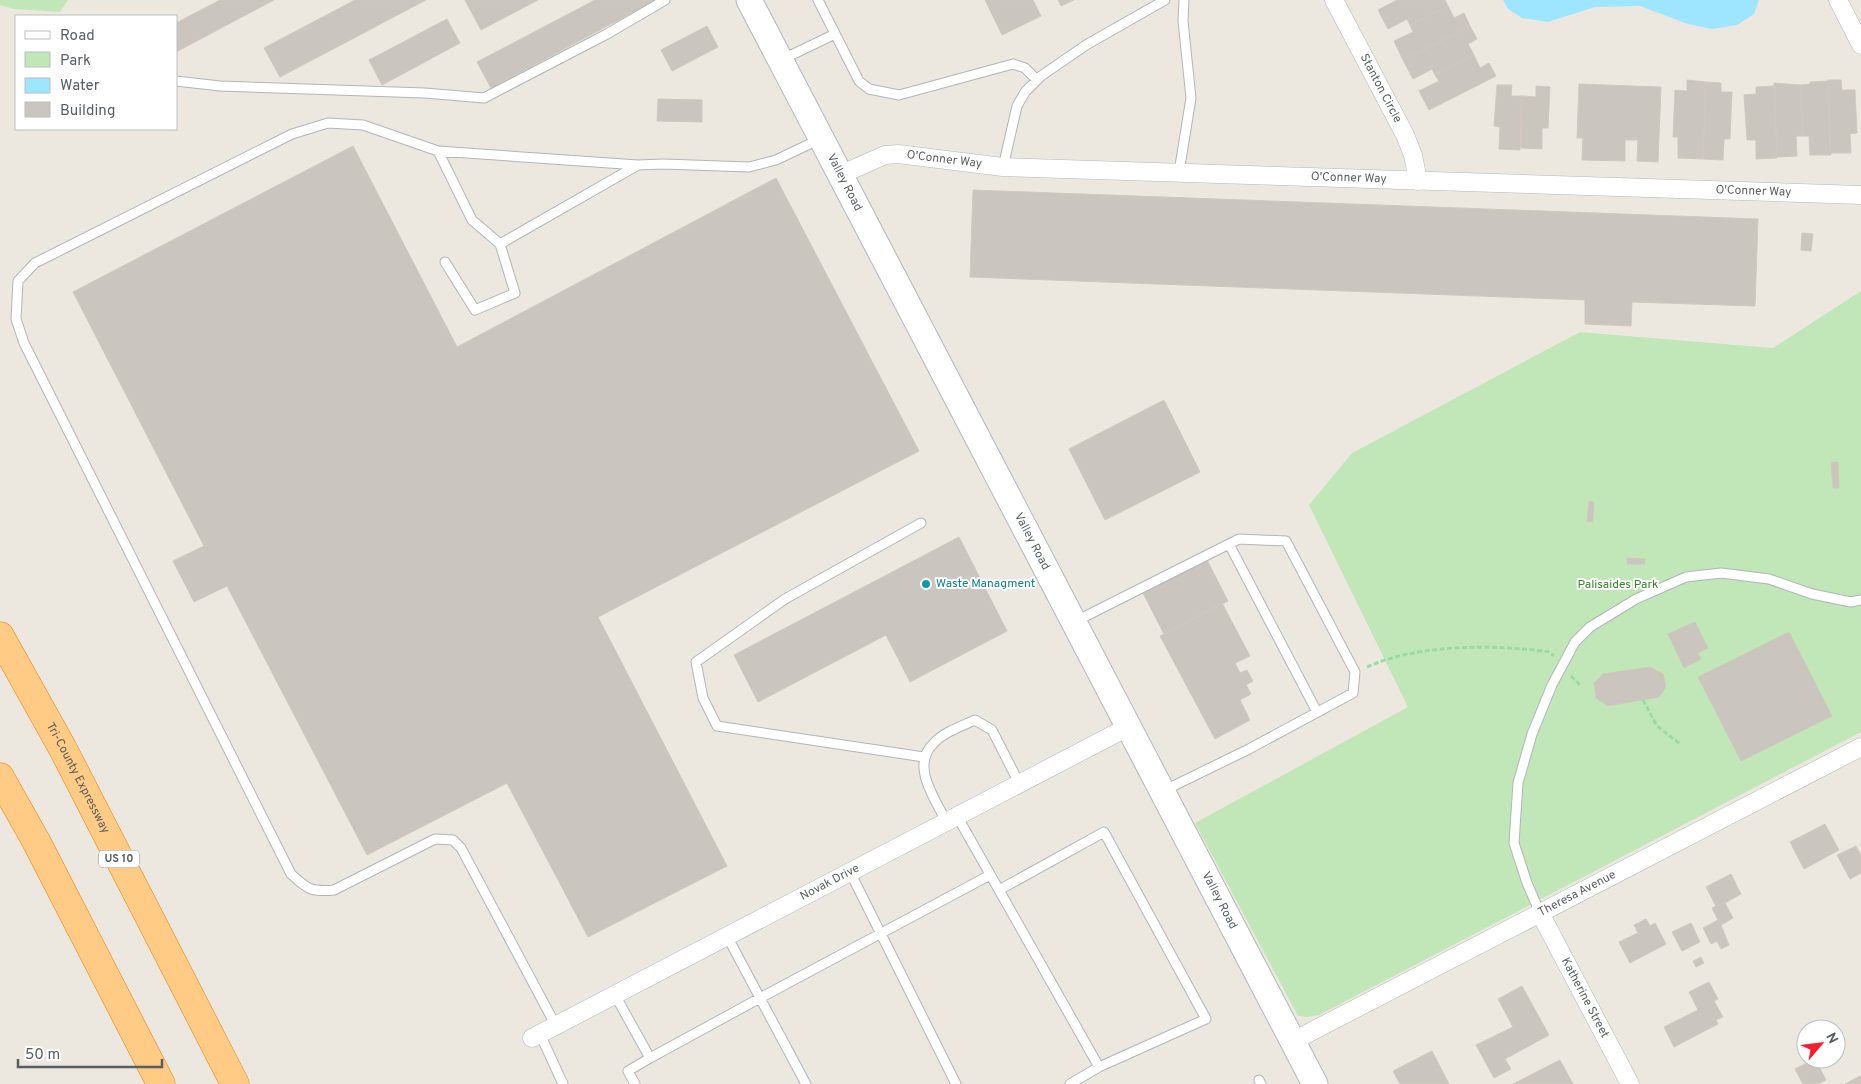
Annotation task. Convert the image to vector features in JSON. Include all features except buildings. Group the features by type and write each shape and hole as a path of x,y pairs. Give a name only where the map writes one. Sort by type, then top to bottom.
{"highway":[{"name":"Tri-County Expressway","path":"0,636 63,749 235,1084"},
{"path":"0,777 36,842 161,1084"}],"main road":[{"name":"Valley Road","path":"749,0 1315,1084"}],"street":[{"name":"Stanton Circle","path":"1334,0 1405,135 1413,155 1418,180"},
{"path":"1838,0 1861,45"},
{"name":"O'Conner Way","path":"840,175 885,155 898,154 1002,166 1861,195"},
{"name":"Novak Drive","path":"536,1036 1128,727"},
{"name":"Theresa Avenue","path":"1293,1041 1861,747"},
{"name":"Katherine Street","path":"1540,913 1630,1084"}],"lane":[{"path":"178,81 220,86 484,98 599,38 665,0"},
{"path":"818,0 859,81 868,89 900,95 1013,64 1026,68 1037,80"},
{"path":"1002,166 1017,106 1025,92 1037,80 1086,46 1165,0"},
{"path":"1179,172 1191,98 1183,21 1184,0"},
{"path":"780,60 835,34"},
{"path":"556,1026 462,848 453,840 435,839 334,890 317,891 304,886 291,874 28,352 16,320 18,281 35,262 292,134 328,123 363,125 438,151 638,165 749,167 776,160 820,139"},
{"path":"438,151 472,220 500,244 515,293 476,310 445,262"},
{"path":"500,244 638,165"},
{"path":"921,523 786,599 696,662 703,698 717,726 924,757"},
{"path":"1074,623 1239,539 1286,540 1355,672 1353,693 1250,749 1162,792"},
{"path":"1229,544 1317,712"},
{"path":"1540,913 1527,883 1514,843 1518,783 1532,734 1563,663 1575,642 1590,627 1636,599 1686,578 1721,573 1768,579 1812,594 1851,602 1861,600"},
{"path":"1019,784 992,730 975,720 933,743 924,757 924,772 929,790 952,819 990,875 1099,1067"},
{"path":"998,890 1104,832 1206,1019 1099,1067 1070,1084"},
{"path":"850,872 956,1084"},
{"path":"635,1084 628,1071 650,1058 990,875"},
{"path":"727,936 806,1084"},
{"path":"615,995 650,1058"},
{"path":"536,1036 563,1084"}],"path":[{"path":"1355,672 1381,661 1443,649 1506,647 1549,652 1563,663 1570,676 1580,685"},
{"path":"1643,700 1657,726 1680,744"}],"green space":[{"path":"0,0 68,0 60,12 14,9 0,5"},
{"name":"Palisaides Park","path":"1861,291 1861,732 1319,1015 1298,1016 1195,823 1408,707 1309,505 1352,453 1580,332 1773,348"}],"water":[{"path":"1503,0 1759,0 1754,14 1737,25 1712,29 1688,24 1640,6 1595,7 1548,22 1522,18 1508,9"}],"place":[{"name":"Waste Managment","path":"926,584"}]}
